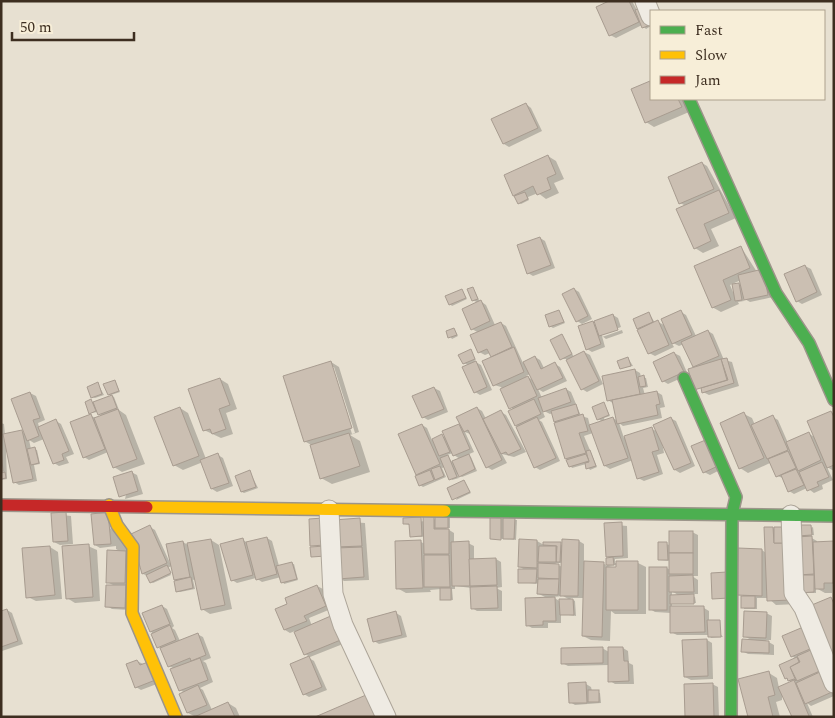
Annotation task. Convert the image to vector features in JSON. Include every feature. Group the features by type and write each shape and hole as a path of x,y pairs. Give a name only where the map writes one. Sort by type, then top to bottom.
{"street":[{"path":"645,1 650,14"},
{"path":"689,100 776,293 809,343 834,400"},
{"path":"684,378 736,497 732,514 732,717"},
{"path":"1,505 834,516"},
{"path":"109,505 117,525 127,536 133,547 132,614 164,682 176,717"},
{"path":"329,510 333,594 343,625 386,717"},
{"path":"791,515 794,593 804,608 834,683"}],"building":[{"path":"609,1 629,1 639,22 609,36 596,7"},
{"path":"644,6 650,25 642,28 635,10"},
{"path":"650,81 650,100 678,100 682,107 645,123 631,89"},
{"path":"526,103 538,128 503,144 491,119"},
{"path":"548,155 556,174 547,178 551,189 537,195 533,186 513,196 504,175"},
{"path":"702,162 714,189 679,204 668,177"},
{"path":"719,190 729,213 704,224 711,241 694,249 676,209"},
{"path":"525,192 528,199 518,204 514,196"},
{"path":"540,237 551,265 527,274 517,245"},
{"path":"741,246 750,268 723,280 731,300 712,308 694,266"},
{"path":"805,265 817,292 796,302 784,274"},
{"path":"763,269 768,295 744,300 738,275"},
{"path":"739,283 742,300 735,301 732,284"},
{"path":"473,287 478,299 472,301 467,289"},
{"path":"574,288 588,316 576,322 562,294"},
{"path":"462,289 466,298 449,305 445,296"},
{"path":"481,300 490,321 471,330 462,309"},
{"path":"559,310 564,322 549,327 545,315"},
{"path":"681,310 692,335 672,344 661,319"},
{"path":"649,312 653,322 637,329 633,319"},
{"path":"613,314 618,330 599,336 594,321"},
{"path":"658,320 669,345 648,354 637,330"},
{"path":"593,321 601,344 586,350 578,326"},
{"path":"501,322 512,347 491,357 487,349 478,353 470,335"},
{"path":"454,328 457,335 448,338 446,331"},
{"path":"708,330 719,356 693,367 681,342"},
{"path":"562,334 572,354 560,360 550,340"},
{"path":"514,347 524,372 493,386 482,361"},
{"path":"471,349 475,359 463,364 458,355"},
{"path":"584,351 599,381 581,390 566,360"},
{"path":"674,352 684,372 662,382 653,362"},
{"path":"535,356 541,369 555,362 563,378 537,390 523,362"},
{"path":"628,357 631,366 620,369 617,361"},
{"path":"727,358 734,383 702,393 701,388 728,380 721,359"},
{"path":"721,359 727,380 694,390 688,369"},
{"path":"331,361 352,428 304,442 283,376"},
{"path":"476,361 487,387 474,393 462,367"},
{"path":"635,369 640,394 607,401 602,376"},
{"path":"644,375 646,386 640,387 638,377"},
{"path":"528,376 537,396 509,409 500,389"},
{"path":"220,378 230,405 219,409 226,429 212,434 210,429 203,431 188,389"},
{"path":"115,380 119,391 108,395 103,384"},
{"path":"98,382 102,394 91,398 87,387"},
{"path":"434,387 444,409 422,418 412,396"},
{"path":"566,388 571,402 543,412 538,398"},
{"path":"657,391 660,404 656,405 658,415 617,424 612,400"},
{"path":"30,392 40,418 33,420 39,436 27,441 11,399"},
{"path":"112,395 117,408 98,415 93,402"},
{"path":"91,399 96,411 89,414 85,402"},
{"path":"534,399 541,414 515,426 508,411"},
{"path":"604,402 609,415 597,420 592,407"},
{"path":"576,404 579,414 554,422 551,411"},
{"path":"180,407 199,456 173,466 154,417"},
{"path":"477,407 502,460 486,468 468,430 464,432 456,417"},
{"path":"118,409 137,459 113,468 94,418"},
{"path":"501,410 521,449 508,455 506,452 501,454 483,419"},
{"path":"831,411 834,417 834,465 827,468 807,421"},
{"path":"744,412 764,458 739,469 720,423"},
{"path":"91,414 105,449 83,458 70,422"},
{"path":"583,414 588,431 579,433 586,453 565,459 554,423"},
{"path":"773,415 788,450 767,459 751,425"},
{"path":"537,417 556,458 534,468 516,427"},
{"path":"613,417 628,458 604,466 589,425"},
{"path":"671,417 691,463 674,470 653,425"},
{"path":"56,419 69,451 62,454 64,460 53,464 38,427"},
{"path":"422,424 440,464 416,475 398,434"},
{"path":"459,424 470,449 453,456 442,431"},
{"path":"652,427 659,450 652,452 659,472 637,479 624,436"},
{"path":"22,430 33,479 13,483 3,434"},
{"path":"809,432 821,460 798,471 786,442"},
{"path":"349,433 360,466 320,479 310,445"},
{"path":"442,434 450,452 439,456 432,439"},
{"path":"708,439 720,465 703,473 691,446"},
{"path":"35,447 39,463 31,465 27,449"},
{"path":"1,448 3,471 1,471"},
{"path":"590,450 596,466 586,469 585,463 589,462 586,451"},
{"path":"788,451 796,468 776,477 768,459"},
{"path":"218,453 229,483 211,489 200,460"},
{"path":"469,454 475,469 459,477 452,461"},
{"path":"586,454 589,461 569,467 566,460"},
{"path":"448,455 457,477 449,480 440,458"},
{"path":"822,462 829,477 817,482 819,486 807,491 799,472"},
{"path":"440,466 444,476 435,480 431,469"},
{"path":"796,469 804,485 788,492 781,475"},
{"path":"250,470 256,487 241,492 235,476"},
{"path":"430,470 434,480 419,486 415,476"},
{"path":"132,471 138,491 119,497 113,477"},
{"path":"5,472 6,478 1,479 1,473"},
{"path":"464,480 470,492 452,500 447,488"},
{"path":"66,512 68,541 53,542 51,513"},
{"path":"108,512 111,544 94,545 91,514"},
{"path":"423,515 434,515 434,529 449,529 449,554 424,554"},
{"path":"435,515 448,515 448,528 435,528"},
{"path":"421,517 422,536 410,537 409,524 403,524 403,518"},
{"path":"490,517 501,517 501,540 490,539"},
{"path":"503,517 515,517 514,539 503,539"},
{"path":"323,518 325,545 310,546 309,519"},
{"path":"360,518 362,546 336,547 334,520"},
{"path":"622,522 623,556 606,557 604,523"},
{"path":"150,525 167,563 142,574 131,534"},
{"path":"796,525 811,525 812,535 797,536"},
{"path":"764,527 773,527 774,543 789,543 791,600 767,601"},
{"path":"774,527 788,527 789,543 774,543"},
{"path":"669,531 693,531 693,553 669,553"},
{"path":"812,536 814,574 798,575 796,537"},
{"path":"267,537 277,574 256,580 246,542"},
{"path":"243,538 253,575 231,581 220,544"},
{"path":"211,539 225,605 201,610 187,543"},
{"path":"519,539 537,540 537,568 518,567"},
{"path":"562,539 579,540 578,596 560,596"},
{"path":"421,540 423,588 396,589 395,541"},
{"path":"183,541 190,577 174,580 166,544"},
{"path":"469,541 470,586 452,586 451,542"},
{"path":"834,541 834,583 824,583 824,589 815,589 813,542"},
{"path":"543,542 561,542 560,562 556,562 557,546 543,545"},
{"path":"658,542 667,542 668,560 658,560"},
{"path":"89,544 93,597 66,599 62,546"},
{"path":"50,546 55,595 26,598 22,548"},
{"path":"325,546 326,556 311,557 310,547"},
{"path":"539,546 556,546 556,562 538,562"},
{"path":"362,547 364,577 338,579 336,548"},
{"path":"738,548 762,549 762,596 737,595"},
{"path":"107,550 126,551 125,583 106,583"},
{"path":"669,553 693,553 693,574 669,574"},
{"path":"424,555 449,555 450,587 424,587"},
{"path":"613,557 614,565 606,565 606,558"},
{"path":"496,558 497,585 470,586 469,559"},
{"path":"584,561 604,562 602,637 582,636"},
{"path":"616,561 638,561 638,610 606,610 606,567 616,567"},
{"path":"292,562 297,579 281,583 276,566"},
{"path":"538,563 559,564 559,579 538,578"},
{"path":"167,565 171,573 150,583 146,575"},
{"path":"649,567 667,567 667,610 649,610"},
{"path":"518,569 537,569 536,583 518,583"},
{"path":"727,572 729,598 712,599 711,573"},
{"path":"693,575 694,592 669,592 669,576"},
{"path":"798,575 814,575 814,592 798,593"},
{"path":"191,577 193,588 176,592 174,581"},
{"path":"538,579 559,579 558,595 537,594"},
{"path":"106,585 126,585 125,608 105,607"},
{"path":"317,585 326,606 304,616 307,621 284,630 275,609 287,604 285,598"},
{"path":"497,586 498,608 471,609 470,587"},
{"path":"440,588 451,588 451,600 440,600"},
{"path":"694,594 694,604 670,604 670,595"},
{"path":"741,596 755,596 755,608 741,608"},
{"path":"555,597 556,621 543,621 543,625 526,626 525,598"},
{"path":"831,597 834,604 834,673 807,607"},
{"path":"559,599 573,599 574,615 560,615"},
{"path":"162,605 170,624 150,632 142,613"},
{"path":"670,606 704,606 705,632 670,633"},
{"path":"7,609 18,641 1,647 1,611"},
{"path":"396,611 402,635 373,642 367,619"},
{"path":"744,611 767,612 766,638 743,637"},
{"path":"333,615 343,639 304,655 294,632"},
{"path":"707,620 720,620 721,637 708,637"},
{"path":"170,625 176,640 157,648 151,634"},
{"path":"808,625 817,646 791,657 782,636"},
{"path":"198,633 206,655 191,661 190,658 168,667 160,648"},
{"path":"707,639 708,676 684,677 682,640"},
{"path":"742,639 769,641 769,653 741,652"},
{"path":"603,647 603,663 561,664 561,648"},
{"path":"608,647 623,647 624,661 628,661 629,681 608,682"},
{"path":"813,649 822,670 797,681 790,667 800,662 797,656"},
{"path":"309,656 322,687 303,695 290,664"},
{"path":"797,657 799,662 790,667 796,681 794,679 788,681 787,678 785,679 779,665"},
{"path":"200,658 208,680 179,691 170,669"},
{"path":"137,660 140,665 151,661 158,679 135,688 126,664"},
{"path":"769,671 775,695 768,697 773,717 748,717 738,679"},
{"path":"822,671 832,692 805,704 796,683"},
{"path":"794,680 808,717 792,717 778,687"},
{"path":"586,682 587,703 569,703 568,683"},
{"path":"713,683 714,717 685,717 684,684"},
{"path":"198,685 207,705 187,713 179,694"},
{"path":"588,690 599,690 599,702 588,702"},
{"path":"366,695 375,717 315,717"},
{"path":"228,702 235,717 194,717"}],"traffic: fast":[{"path":"689,100 776,293 809,343 834,400"},
{"path":"684,378 736,497 732,514 731,717"},
{"path":"445,511 834,516"}],"traffic: slow":[{"path":"109,505 117,525 133,547 132,613 176,717"},
{"path":"147,507 445,511"}],"traffic: jam":[{"path":"1,505 147,507"}]}
